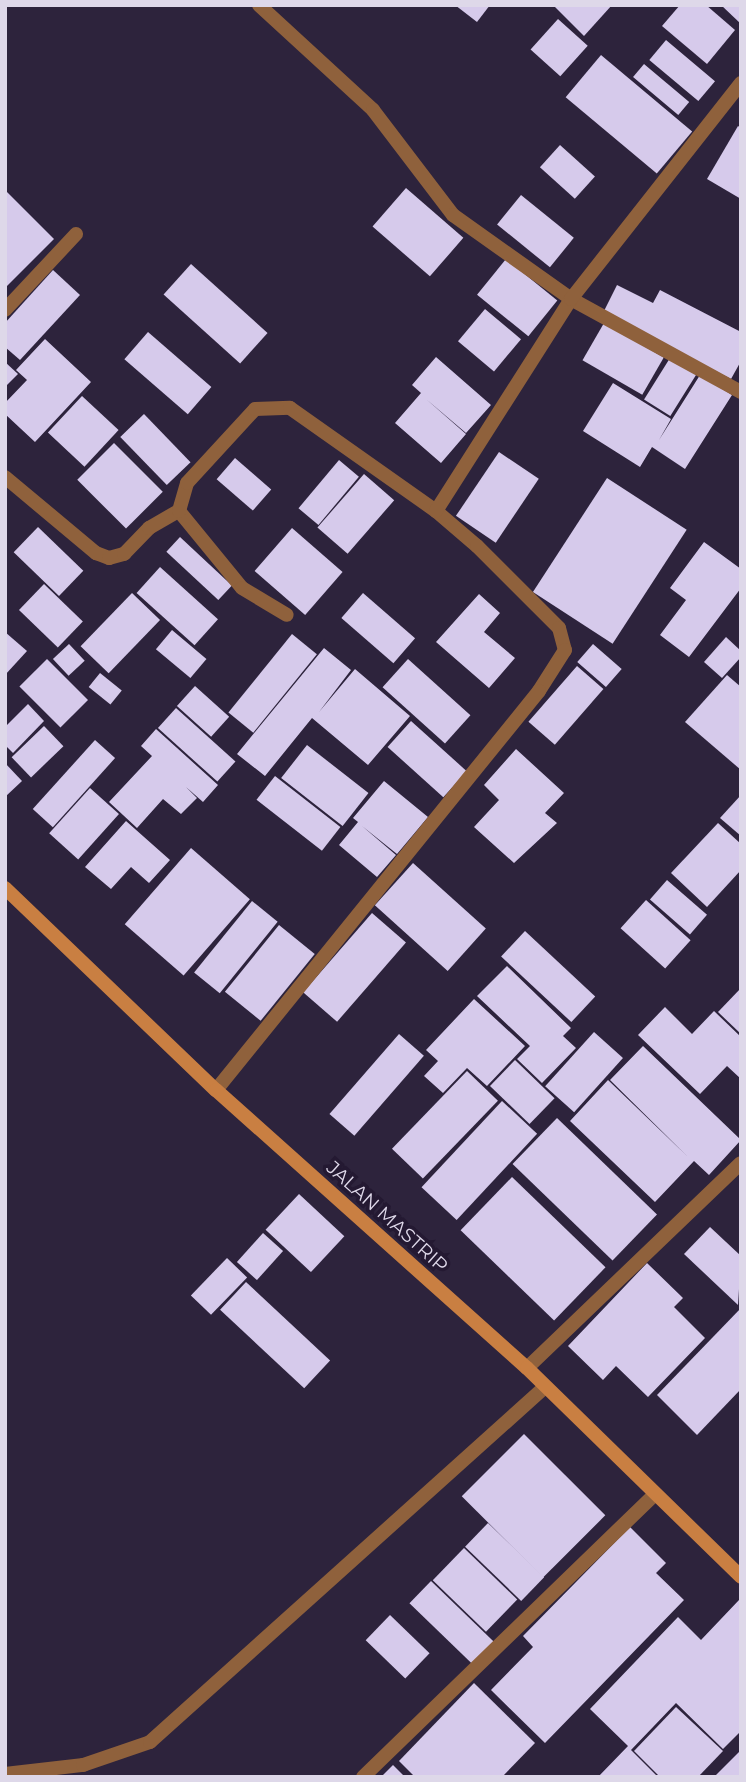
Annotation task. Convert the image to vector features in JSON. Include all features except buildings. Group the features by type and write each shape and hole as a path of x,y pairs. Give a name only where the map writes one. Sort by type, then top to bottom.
{"main road":[{"name":"JALAN MASTRIP","path":"5,888 216,1090 527,1368 654,1495 741,1577"}],"street":[{"path":"259,5 373,110 453,215 571,299 741,392"},
{"path":"436,511 571,299 741,83"},
{"path":"5,310 76,234"},
{"path":"5,477 96,553 109,558 124,554 149,528 179,511 187,483 255,409 290,408 436,511 540,607 559,628 565,650 539,691 216,1090"},
{"path":"179,511 242,588 287,615"},
{"path":"527,1368 741,1163"},
{"path":"5,1774 83,1765 150,1742 545,1387"},
{"path":"363,1777 654,1495"}]}
